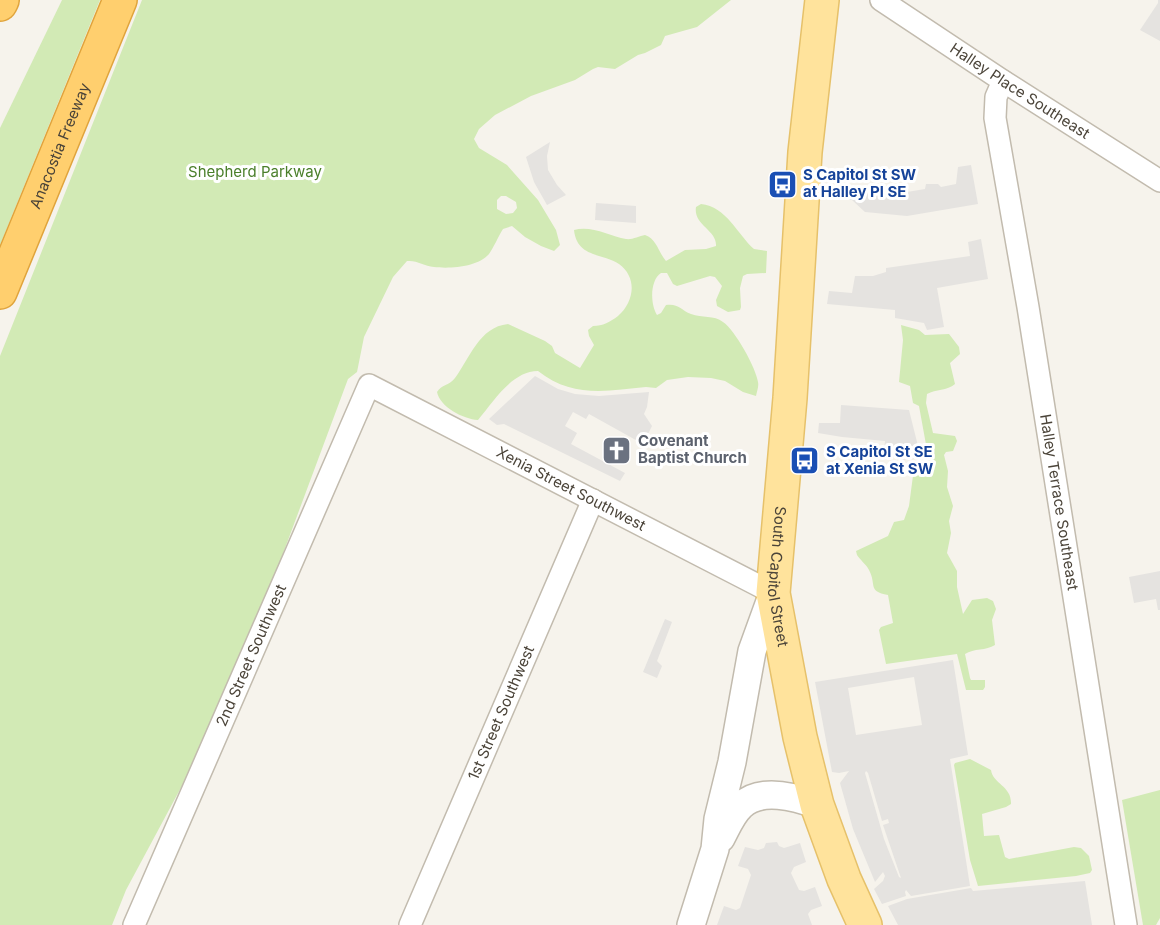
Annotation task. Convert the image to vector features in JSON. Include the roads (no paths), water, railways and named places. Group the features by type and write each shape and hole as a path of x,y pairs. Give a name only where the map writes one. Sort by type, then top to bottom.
{"highway":[{"path":"0,4 2,0"},
{"name":"Anacostia Freeway","path":"4,283 120,0"},
{"path":"4,283 67,169 102,86 144,0"}],"main road":[{"name":"South Capitol Street","path":"822,0 805,152 790,398 773,593 800,737 817,805 844,879 865,925"}],"street":[{"name":"Halley Place Southeast","path":"881,0 1160,181"},
{"name":"Halley Terrace Southeast","path":"1003,81 996,97 995,118 1028,307 1126,925"},
{"name":"Xenia Street Southwest","path":"369,385 773,593"},
{"name":"2nd Street Southwest","path":"134,925 369,385"},
{"name":"1st Street Southwest","path":"410,925 593,500"},
{"path":"691,925 715,849 718,819 732,762 752,651 773,593"},
{"path":"715,849 737,810 750,799 767,796 796,797 817,805"}],"place":[{"name":"S Capitol St SW at Halley Pl SE","path":"782,184"},
{"name":"Covenant Baptist Church","path":"617,450"},
{"name":"S Capitol St SE at Xenia St SW","path":"805,461"}],"park label":[{"name":"Shepherd Parkway","path":"255,172"}]}
